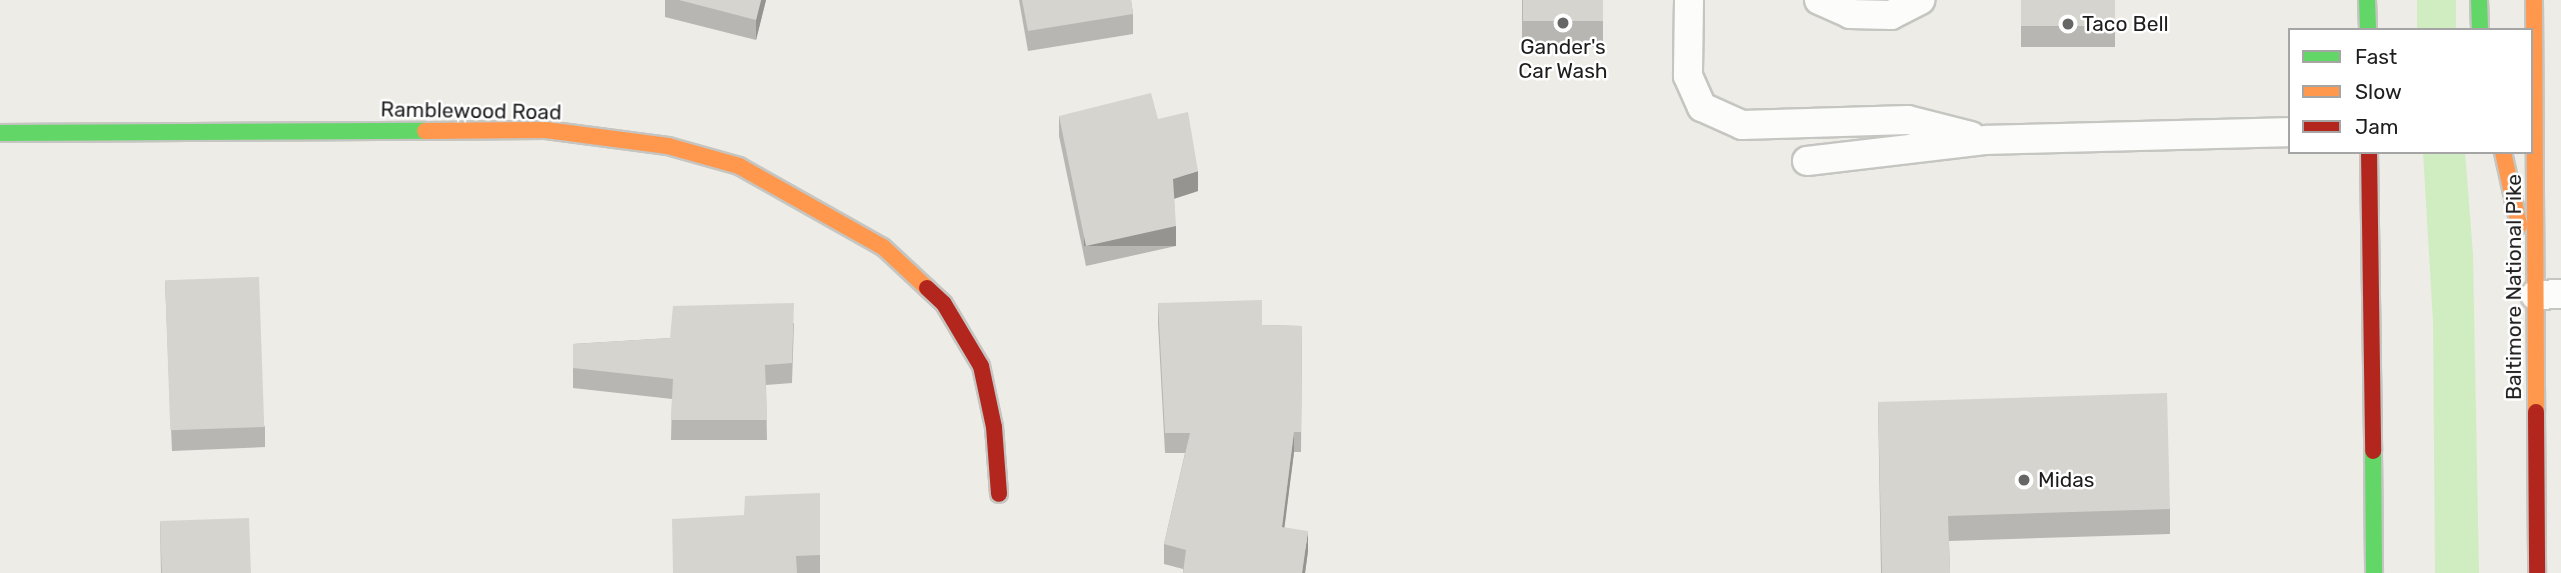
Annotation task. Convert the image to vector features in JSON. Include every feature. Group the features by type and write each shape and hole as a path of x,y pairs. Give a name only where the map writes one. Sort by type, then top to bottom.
{"main road":[{"path":"2368,0 2368,28"},
{"path":"2479,0 2480,28"},
{"name":"Baltimore National Pike","path":"2534,0 2548,295 2537,573"},
{"name":"Ramblewood Road","path":"0,133 546,130 668,146 739,166 883,247 944,304 981,366 995,427 999,494"},
{"path":"2369,154 2374,573"},
{"path":"2504,154 2548,295"}],"lane":[{"path":"1689,0 1688,76 1702,107 1742,125 1908,120 1987,140"},
{"path":"1819,0 1850,14 1891,15 1920,0"},
{"path":"1807,161 1987,140 2288,132"}],"green space":[{"path":"2417,0 2456,0 2456,28 2417,28"},
{"path":"2423,154 2465,154 2473,254 2479,573 2435,573 2433,322"}],"building":[{"path":"679,0 761,0 756,20"},
{"path":"1022,0 1131,0 1133,14 1028,31"},
{"path":"1523,0 1603,0 1603,21 1523,21"},
{"path":"2021,0 2115,0 2115,26 2021,26"},
{"path":"1151,93 1158,119 1188,112 1198,171 1173,179 1176,226 1086,246 1059,116"},
{"path":"259,277 264,427 170,430 165,280"},
{"path":"1262,300 1262,325 1302,326 1301,432 1294,432 1282,527 1308,531 1302,573 1183,573 1186,550 1164,544 1190,433 1165,433 1158,303"},
{"path":"794,303 792,363 765,365 767,420 671,420 673,379 573,368 573,344 670,338 673,306"},
{"name":"Midas","path":"2167,393 2170,509 1948,516 1950,573 1882,573 1878,402"},
{"path":"820,493 820,555 796,556 797,573 673,573 672,519 744,515 745,496"},
{"path":"249,518 251,573 162,573 160,521"}],"traffic: fast":[{"path":"2367,0 2368,28"},
{"path":"2479,0 2480,28"},
{"path":"0,133 425,131"},
{"path":"2373,451 2374,573"}],"traffic: slow":[{"path":"2534,0 2536,412"},
{"path":"425,131 546,130 668,146 739,166 883,247 927,288"},
{"path":"2503,154 2519,225"}],"traffic: jam":[{"path":"2369,154 2373,451"},
{"path":"927,288 944,304 981,366 994,427 999,494"},
{"path":"2536,412 2537,573"}],"place":[{"name":"Gander's Car Wash","path":"1563,23"},
{"name":"Taco Bell","path":"2068,24"},
{"name":"Midas","path":"2024,480"}]}
